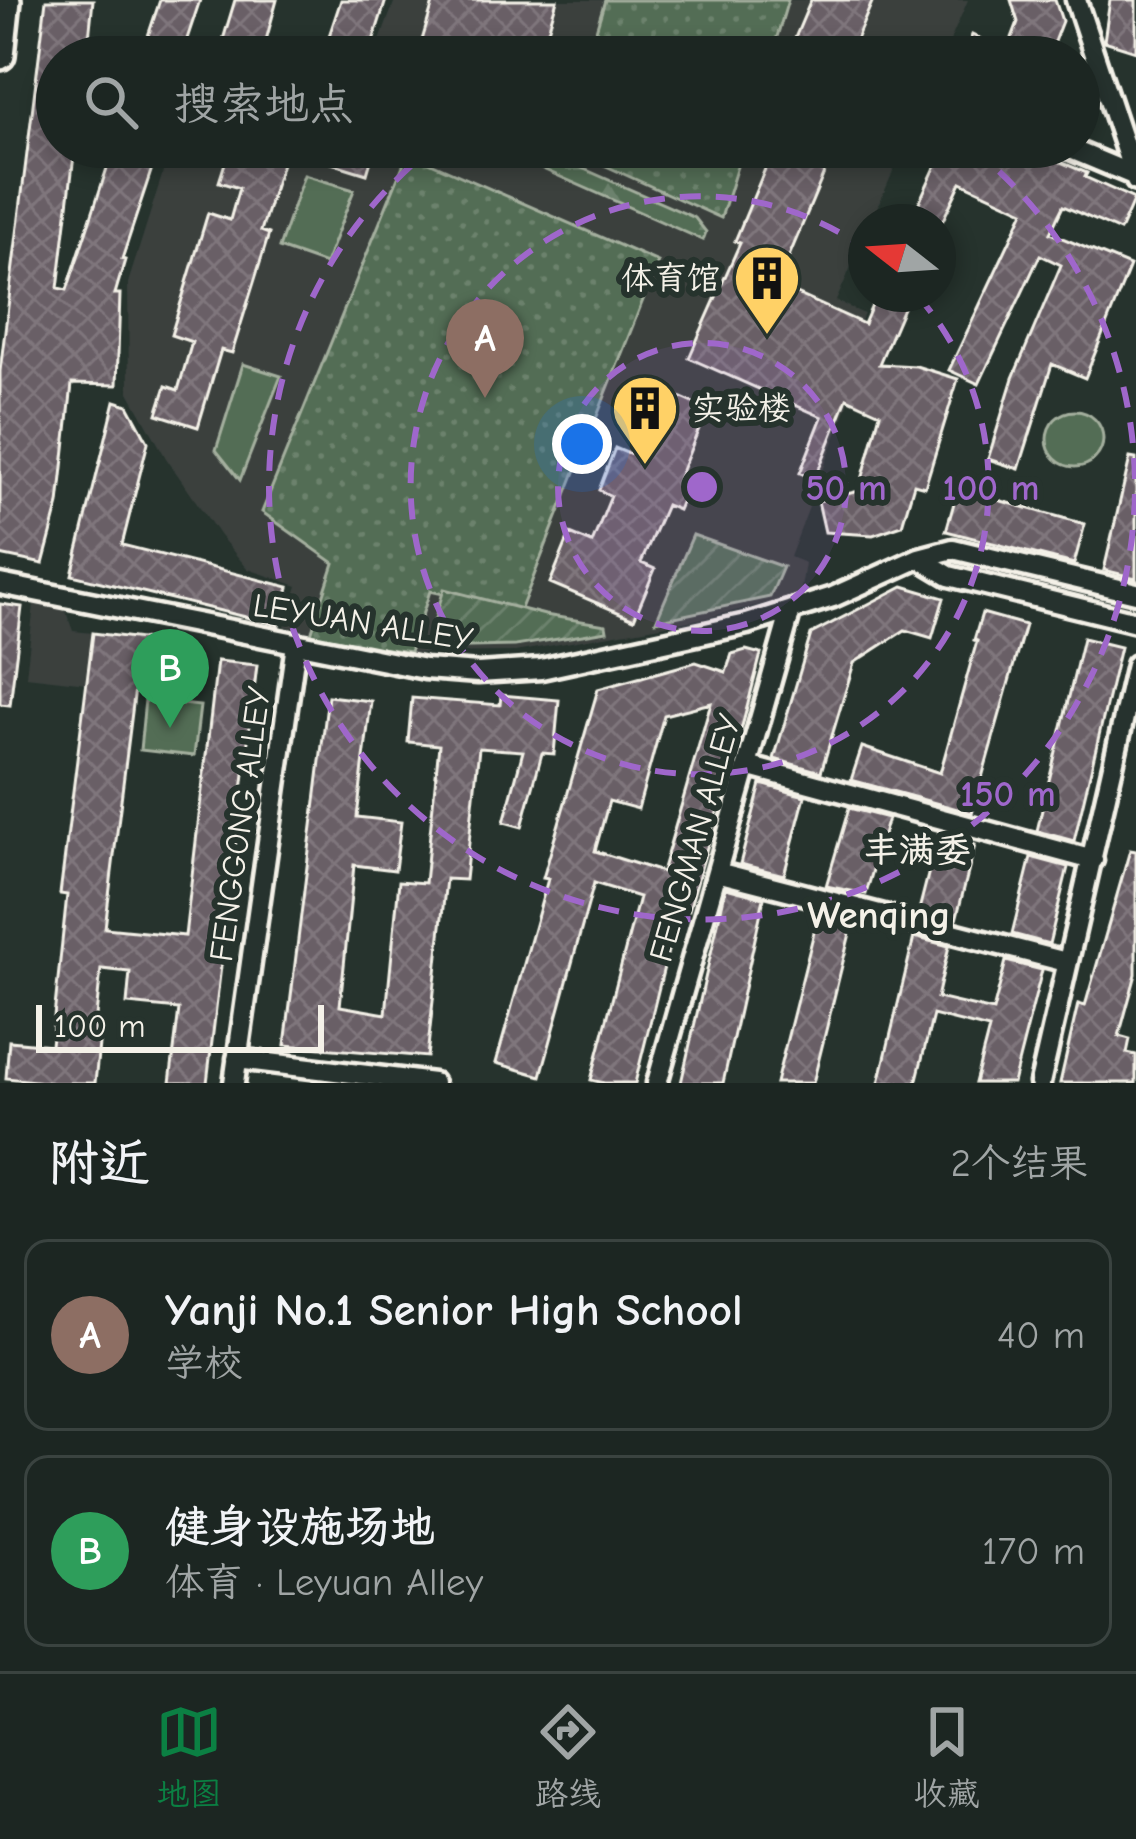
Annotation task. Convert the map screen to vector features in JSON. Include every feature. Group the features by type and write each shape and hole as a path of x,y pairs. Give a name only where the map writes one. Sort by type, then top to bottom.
{"street":[{"path":"0,56 5,0"},
{"path":"1076,0 1088,36"},
{"path":"1100,72 1135,178"},
{"path":"1100,162 1135,178"},
{"name":"LEYUAN ALLEY","path":"0,584 425,669 478,673 542,669 747,624 833,597 953,549 1136,593"},
{"path":"919,559 949,576 1136,622"},
{"name":"FENGMAN ALLEY","path":"657,1083 791,610"},
{"name":"FENGGONG ALLEY","path":"234,1083 296,644"},
{"path":"1040,1083 1136,665"},
{"path":"747,766 1093,860"},
{"path":"717,872 1066,962"},
{"path":"236,1059 433,1083"}],"shaded area":[{"path":"395,0 968,0 952,36 382,36"},
{"path":"164,168 895,168 879,204 848,204 848,274 836,301 848,307 848,312 864,314 829,393 849,402 790,557 805,563 800,595 706,618 515,652 412,653 285,626 298,586 248,569 166,458 129,392 128,283"},
{"path":"34,604 57,607 66,612 73,631 93,633 87,683 26,676"}],"green space":[{"path":"605,0 788,0 777,36 594,36"},
{"path":"402,168 442,168 658,262 520,611 430,591 410,652 311,634 334,563 262,512"},
{"path":"541,168 582,168 695,218 706,232 703,240"},
{"path":"610,168 736,168 721,218"},
{"path":"304,175 354,190 325,264 279,248"},
{"path":"243,364 281,376 240,480 216,450"},
{"path":"1075,411 1095,419 1103,439 1095,459 1075,467 1055,459 1047,439 1055,419"},
{"path":"693,535 783,567 770,597 656,621"},
{"path":"444,589 606,625 607,631 515,646 426,648"},
{"path":"145,700 200,706 194,756 140,750"}],"building":[{"path":"46,0 93,0 89,36 42,36"},
{"path":"160,0 200,0 188,36 148,36"},
{"path":"235,0 277,0 267,36 224,36"},
{"path":"341,0 386,0 375,36 329,36"},
{"path":"434,0 557,0 546,36 423,36"},
{"path":"811,0 873,0 858,36 796,36"},
{"path":"1011,0 1055,0 1062,21 1056,36 1013,36 1018,22"},
{"path":"1110,0 1136,0 1136,51 1104,41"},
{"path":"36,81 36,168 72,168 58,288 67,290 107,168 152,168 115,294 120,294 117,385 72,384 59,504 43,564 0,555 0,371"},
{"path":"223,168 280,168 261,231 269,234 232,353 221,350 198,427 157,414 166,386 178,390 192,342 171,335 208,213 230,220 239,188 219,182"},
{"path":"765,168 826,168 777,285 864,324 869,312 901,312 879,364 916,366 958,379 925,487 914,484 902,525 873,535 825,532 818,501 859,491 880,413 847,398 815,479 800,473 822,417 689,358 740,243 735,241"},
{"path":"935,168 1075,168 1134,199 1120,231 1063,206 1050,233 1130,266 1085,378 1052,364 1019,469 988,459 1013,378 1061,265 1040,255 979,384 949,370 1024,211 961,182 951,204 918,204"},
{"name":"实验楼","path":"659,388 707,409 678,480 689,484 678,510 666,505 641,563 655,569 634,619 550,583 570,534 592,543 611,496 599,490 615,448 629,454"},
{"path":"115,401 128,405 148,442 122,545 289,587 279,625 72,575"},
{"path":"1130,458 1136,459 1136,578 1104,570"},
{"path":"958,489 1085,524 1074,564 946,531"},
{"path":"903,586 944,598 932,638 905,630 854,663 821,772 774,759 811,634"},
{"path":"0,604 22,607 10,705 0,704"},
{"path":"982,613 1025,625 972,813 851,780 862,747 940,773"},
{"path":"93,633 182,644 176,693 135,688 105,928 185,936 217,661 257,665 207,1083 170,1083 179,1009 127,1004 130,972 101,969 95,1083 6,1078 9,1041 51,1045 67,895 60,894"},
{"path":"1083,638 1120,647 1074,841 1037,831"},
{"path":"746,650 761,654 689,910 679,907 635,1083 591,1080 639,897 594,883 541,1076 496,1063 598,689 696,662 726,672 732,654","holes":["711,703 662,872 595,851 609,801 638,809 664,715"]},
{"path":"501,695 559,700 554,754 542,753 522,827 504,822 523,751 479,748 465,880 446,879 427,1057 285,1045 328,696 371,701 357,817 401,822 395,870 354,865 340,1006 386,1014 399,881 425,883 439,745 408,742 412,698 500,705"},
{"path":"761,784 805,796 784,875 740,864"},
{"path":"849,808 888,818 866,894 826,886"},
{"path":"939,832 975,845 956,920 919,910"},
{"path":"1130,850 1136,851 1136,974 1119,1036 1130,1039 1127,1053 1136,1055 1136,1083 1060,1083 1078,1004 1085,1006"},
{"path":"1031,857 1068,867 1049,944 1012,934"},
{"path":"726,888 764,898 723,1083 681,1083"},
{"path":"819,912 853,921 813,1083 776,1083"},
{"path":"914,937 949,946 937,998 993,1011 1006,961 1042,970 1013,1083 975,1083 989,1029 933,1015 916,1083 879,1083"}],"place":[{"name":"体育馆","path":"767,337"},
{"name":"Yanji No.1 Senior High School","path":"485,398"},
{"name":"实验楼","path":"645,467"},
{"name":"健身设施场地","path":"170,728"}],"district":[{"name":"丰满委","path":"917,850"},
{"name":"Wenqing","path":"879,915"}]}
